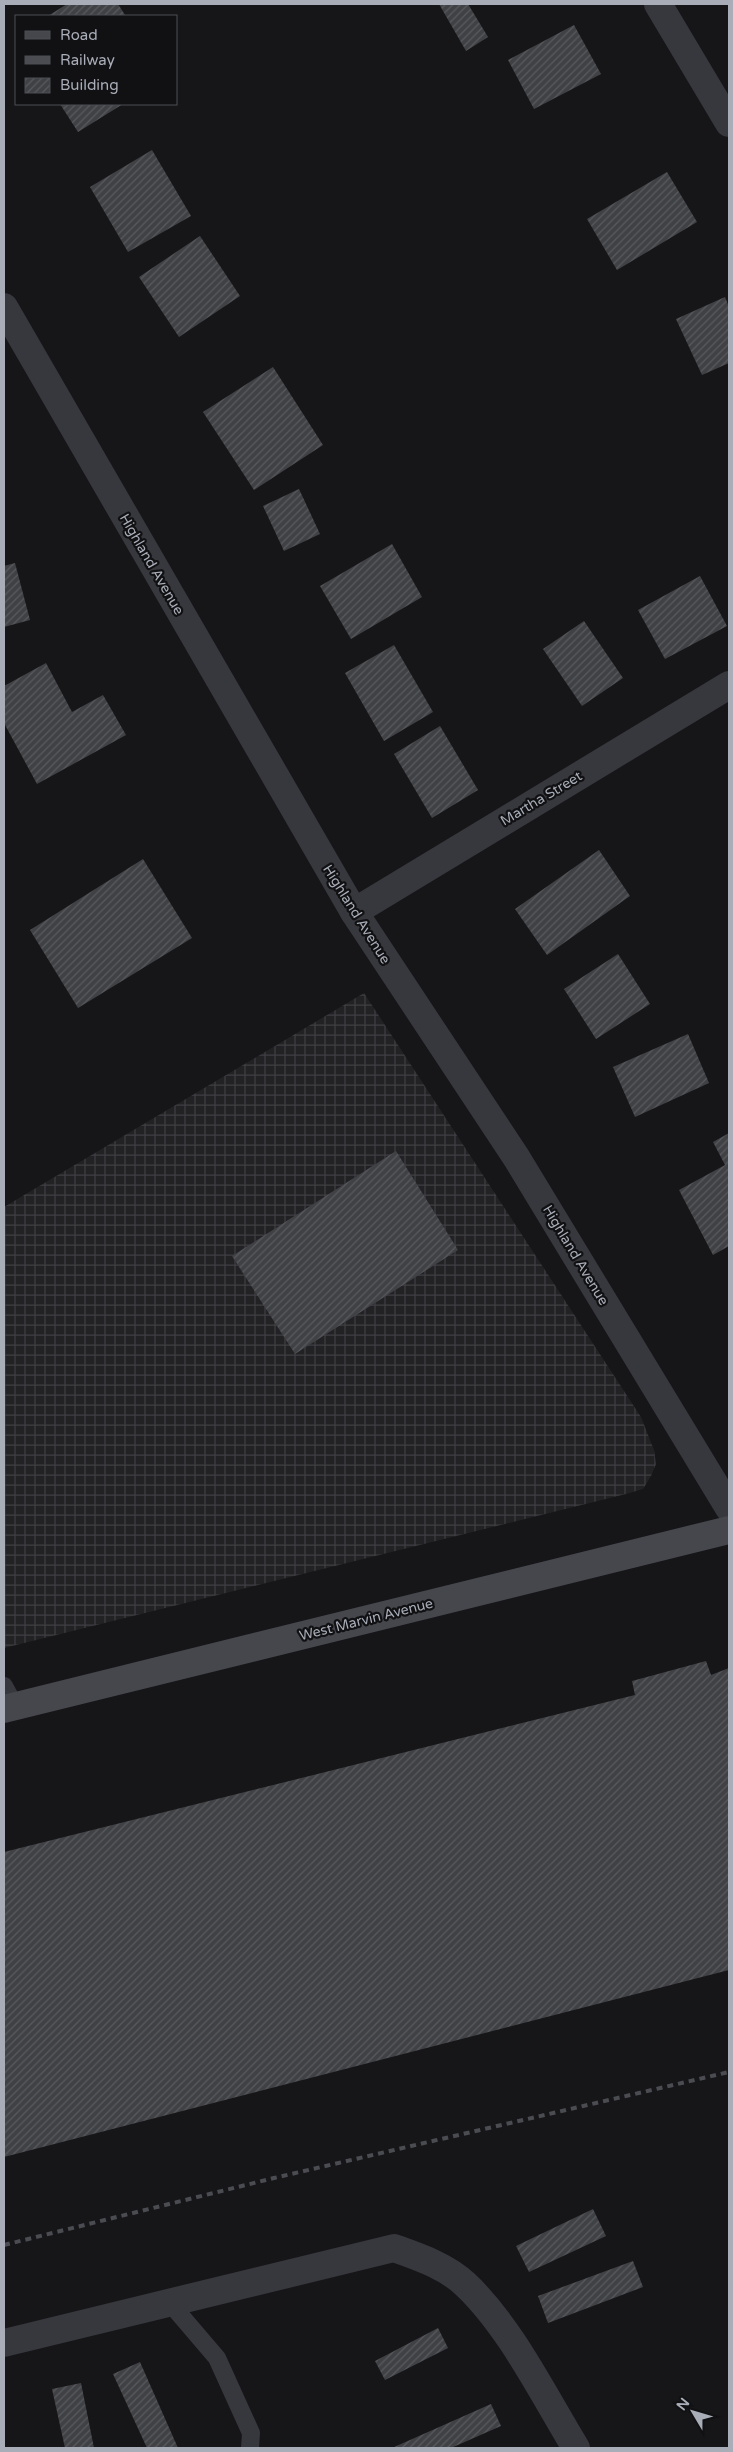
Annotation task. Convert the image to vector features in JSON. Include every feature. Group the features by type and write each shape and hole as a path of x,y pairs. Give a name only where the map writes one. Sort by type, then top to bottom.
{"street":[{"path":"658,4 729,123"},
{"name":"Highland Avenue","path":"4,307 354,912 516,1157 729,1508"},
{"name":"Martha Street","path":"354,912 729,685"},
{"name":"West Marvin Avenue","path":"8,1701 729,1530"},
{"path":"4,2343 394,2248 429,2260 465,2284 500,2323 576,2448"}],"lane":[{"path":"170,2303 217,2358 251,2433 250,2448"}],"shaded area":[{"path":"364,993 641,1417 654,1450 656,1464 651,1476 643,1489 626,1494 4,1648 4,1207"}],"building":[{"path":"67,4 118,4 125,15 50,15"},
{"path":"439,4 468,4 488,37 466,51"},
{"path":"574,25 601,74 534,109 508,60"},
{"path":"61,105 121,105 78,132"},
{"path":"152,150 191,216 128,252 90,187"},
{"path":"667,172 697,222 617,270 587,219"},
{"path":"200,236 240,296 179,337 139,277"},
{"path":"725,297 729,307 729,363 702,375 676,319"},
{"path":"273,367 323,445 254,490 203,412"},
{"path":"299,489 320,534 284,551 263,506"},
{"path":"392,544 422,597 351,639 320,586"},
{"path":"15,563 30,620 4,627 4,566"},
{"path":"700,576 727,626 665,659 638,610"},
{"path":"584,621 623,678 582,706 543,649"},
{"path":"394,645 433,712 384,741 345,673"},
{"path":"46,663 72,712 103,695 126,735 37,784 4,723 4,686"},
{"path":"440,726 478,790 432,818 394,754"},
{"path":"599,850 630,896 547,955 515,909"},
{"path":"143,859 192,938 78,1008 30,930"},
{"path":"618,954 650,1004 596,1039 564,989"},
{"path":"688,1034 709,1083 635,1117 613,1067"},
{"path":"729,1133 729,1246 713,1255 679,1190 725,1165 713,1142"},
{"path":"396,1151 458,1250 295,1354 232,1256"},
{"path":"706,1661 711,1675 729,1668 729,1970 4,2157 4,1852 635,1695 632,1681"},
{"path":"593,2209 606,2236 529,2272 516,2246"},
{"path":"633,2261 643,2287 548,2323 538,2296"},
{"path":"438,2328 448,2348 385,2380 375,2361"},
{"path":"140,2362 178,2448 147,2448 113,2374"},
{"path":"81,2383 94,2448 65,2448 52,2389"},
{"path":"491,2404 501,2426 451,2448 392,2448"}],"railway":[{"path":"4,2245 274,2178 729,2072"}]}
